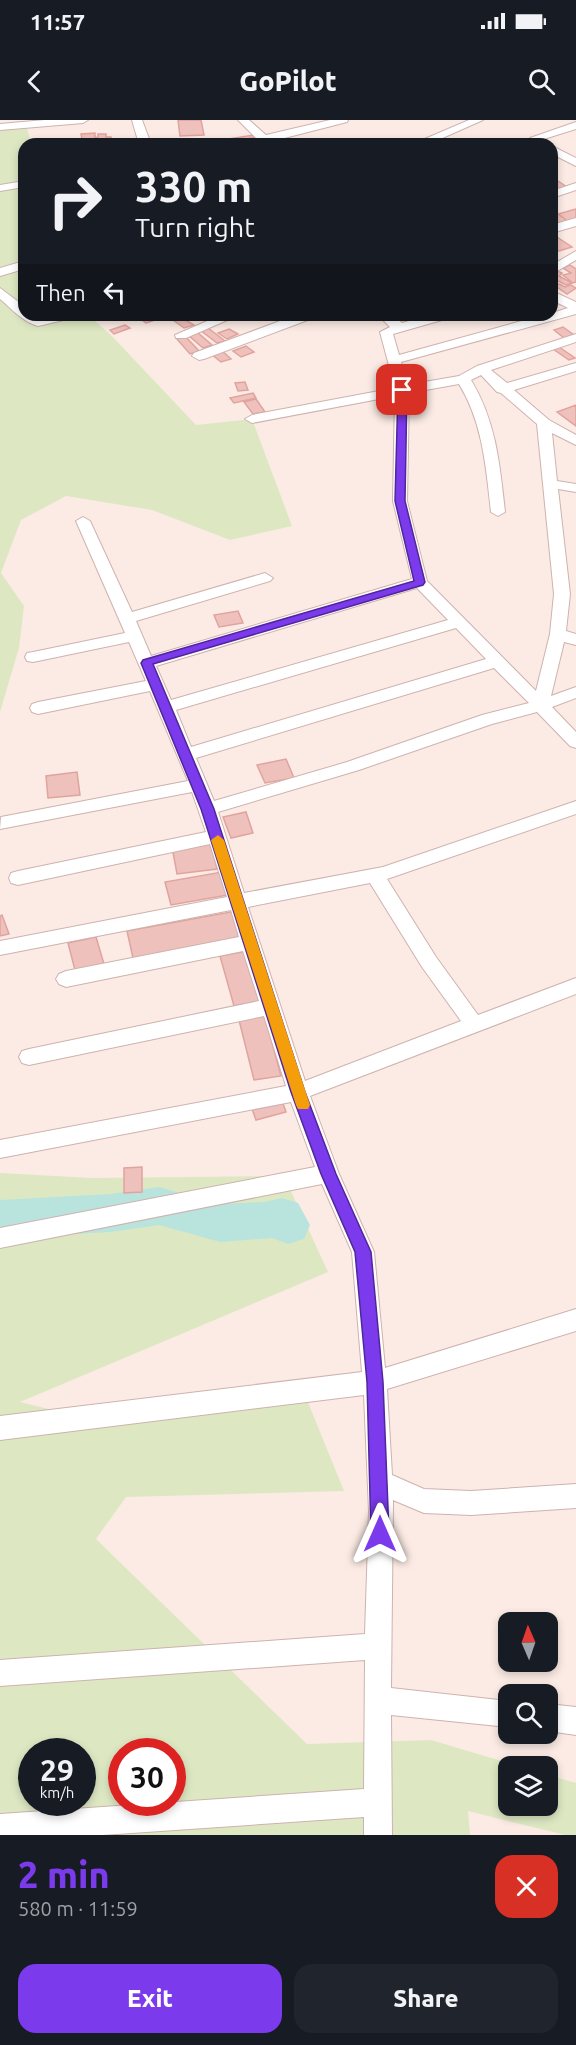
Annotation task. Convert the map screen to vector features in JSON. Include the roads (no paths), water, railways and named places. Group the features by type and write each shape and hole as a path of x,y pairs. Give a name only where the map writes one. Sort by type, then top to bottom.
{"street":[{"path":"0,127 83,120"},
{"path":"137,120 143,138"},
{"path":"243,120 266,138"},
{"path":"280,138 343,120"},
{"path":"434,138 478,120"},
{"path":"543,138 576,125"},
{"path":"558,152 573,161"},
{"path":"558,163 573,161"},
{"path":"0,188 18,185"},
{"path":"558,193 576,186"},
{"path":"558,227 576,222"},
{"path":"558,266 576,255"},
{"path":"0,272 18,267"},
{"path":"0,292 18,308"},
{"path":"558,299 576,309"},
{"path":"558,314 576,309"},
{"path":"181,335 217,321"},
{"path":"199,356 292,321"},
{"path":"391,321 400,328"},
{"path":"424,321 386,332 402,390 400,501 420,582 576,742"},
{"path":"394,360 533,321"},
{"path":"252,418 463,379 482,369 576,338"},
{"path":"502,388 576,367"},
{"path":"482,369 544,423 565,448"},
{"path":"463,379 472,392 490,444 498,512"},
{"path":"544,423 565,448"},
{"path":"540,706 569,597 552,484 565,448"},
{"path":"552,484 576,488"},
{"path":"82,521 147,663 198,785 298,1092 328,1174 363,1252 375,1382 379,1482 378,1835"},
{"path":"126,619 265,578"},
{"path":"147,663 420,582"},
{"path":"166,707 458,622"},
{"path":"558,634 576,640"},
{"path":"33,657 135,636"},
{"path":"186,755 498,660"},
{"path":"38,708 156,684"},
{"path":"207,809 352,766 488,719 540,706 576,692"},
{"path":"1,823 198,785"},
{"path":"0,948 375,875 576,807"},
{"path":"18,878 216,836"},
{"path":"375,875 429,962 474,1024"},
{"path":"66,979 251,942"},
{"path":"0,1149 298,1092 474,1024 573,992"},
{"path":"29,1057 270,1007"},
{"path":"0,1238 328,1174"},
{"path":"0,1428 375,1382 576,1320"},
{"path":"379,1482 424,1501 471,1503 576,1496"},
{"path":"0,1673 378,1646"},
{"path":"377,1700 498,1713"},
{"path":"558,1719 576,1721"},
{"path":"0,1828 378,1802"}],"waterway":[{"path":"0,1219 110,1213 159,1206 220,1223 264,1221 282,1217 288,1225"}]}
